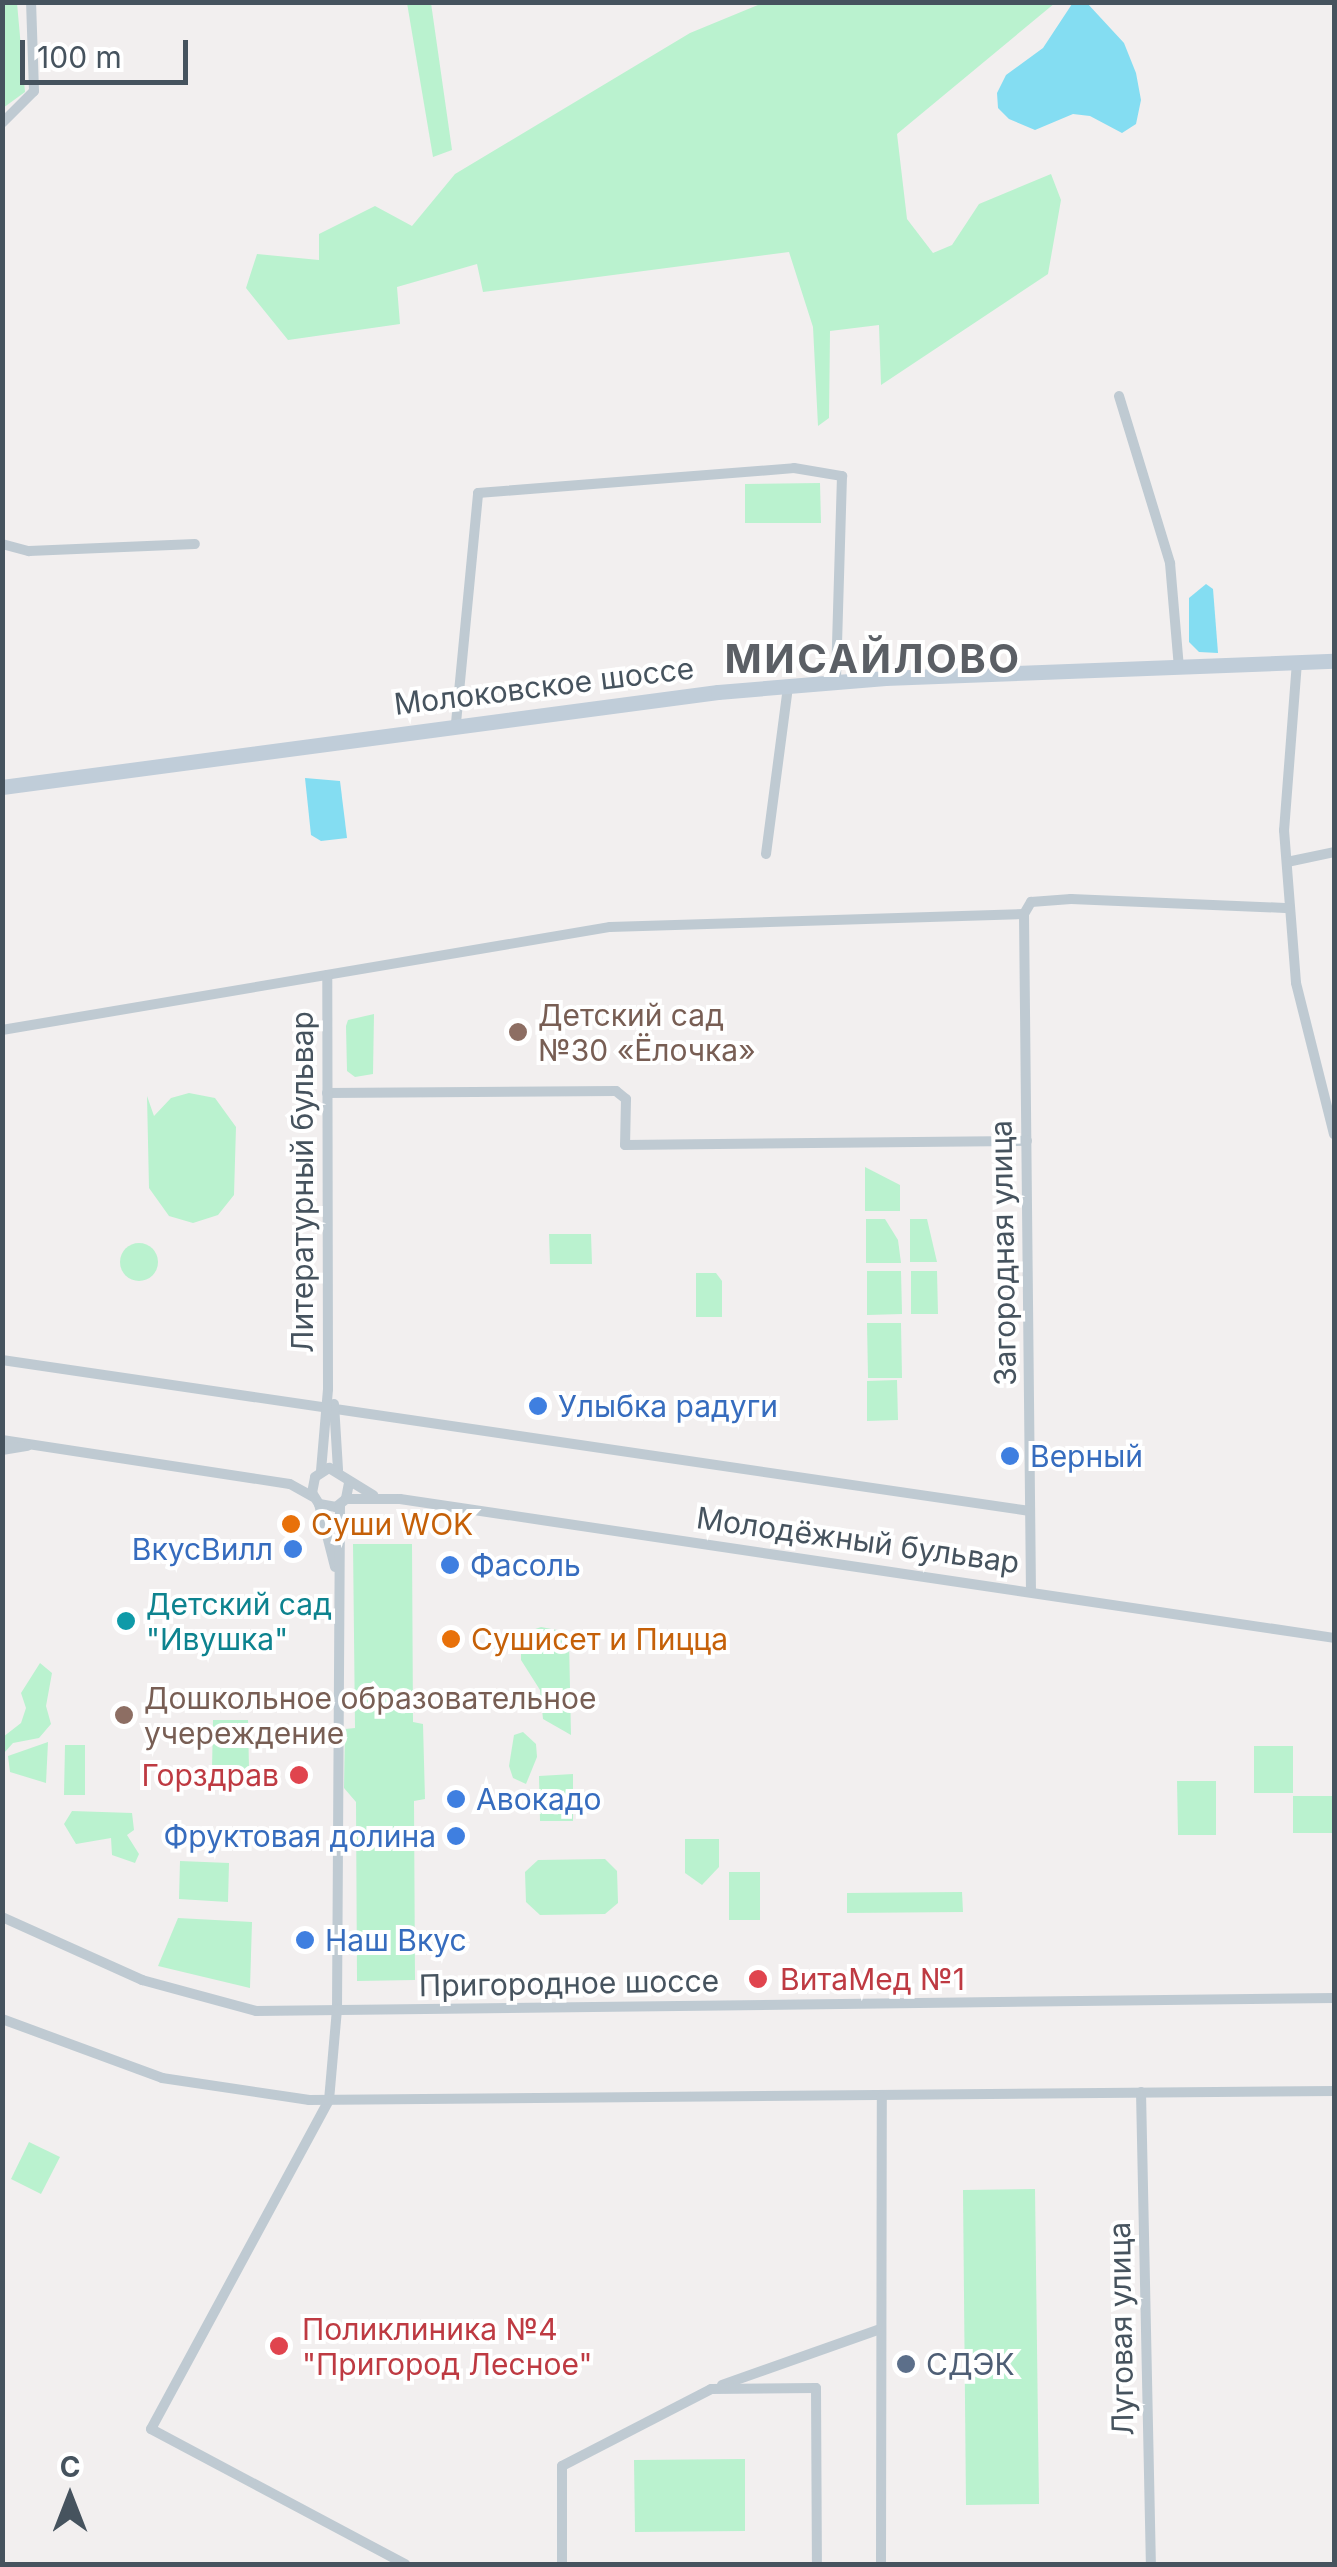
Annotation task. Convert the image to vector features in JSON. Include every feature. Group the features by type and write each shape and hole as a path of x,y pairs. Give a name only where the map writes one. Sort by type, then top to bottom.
{"main road":[{"name":"Молоковское шоссе","path":"2,787 456,724 836,682 1334,661"}],"street":[{"path":"2,123 34,91 30,2"},
{"path":"1119,396 1170,562 1180,667"},
{"path":"456,724 478,493 777,469 842,476 836,682"},
{"path":"2,544 29,551 196,544"},
{"path":"1297,662 1287,862 1290,908 1296,983 1334,1134"},
{"path":"766,854 788,687"},
{"path":"1287,862 1334,852"},
{"path":"2,1030 610,928 1024,914 1031,902 1072,899 1290,908"},
{"name":"Загородная улица","path":"1024,914 1031,1590"},
{"name":"Литературный бульвар","path":"326,975 328,1389 338,1470"},
{"path":"327,1093 616,1091 626,1099 625,1145 1026,1142"},
{"path":"2,1360 1030,1511"},
{"name":"Литературный бульвар","path":"316,1500 330,1409"},
{"path":"2,1440 290,1484 316,1500 336,1568"},
{"path":"2,1450 39,1445"},
{"path":"290,1484 338,1470"},
{"name":"Молодёжный бульвар","path":"338,1470 349,1482 374,1496"},
{"path":"349,1482 336,1568 337,2009 329,2100 151,2429 406,2564"},
{"name":"Молодёжный бульвар","path":"316,1500 343,1502 374,1496 1031,1590 1334,1638"},
{"name":"Пригородное шоссе","path":"2,1917 142,1980 256,2011 1334,1998"},
{"path":"2,2019 162,2078 329,2100 1334,2091"},
{"name":"Луговая улица","path":"1141,2092 1151,2564"},
{"path":"881,2564 882,2096"},
{"path":"562,2564 562,2466 712,2389 880,2328"},
{"path":"712,2389 816,2388 817,2564"}],"green space":[{"path":"3,2 17,3 25,92 3,108"},
{"path":"765,2 1055,3 897,134 907,219 933,253 952,245 979,204 1051,174 1061,200 1048,274 881,385 879,325 830,331 829,418 818,426 813,327 789,252 483,292 477,264 397,287 400,324 288,340 246,288 257,254 319,260 319,234 375,206 412,226 455,174 690,33"},
{"path":"407,3 431,3 452,150 433,157"},
{"path":"820,483 821,523 745,523 745,484"},
{"path":"374,1014 373,1074 355,1077 347,1071 346,1026 348,1020"},
{"path":"189,1093 215,1098 236,1127 234,1195 218,1215 193,1223 169,1216 149,1188 147,1096 154,1116 171,1098"},
{"path":"865,1167 900,1185 900,1211 865,1211"},
{"path":"866,1219 885,1219 898,1240 901,1263 866,1263"},
{"path":"910,1219 927,1219 937,1262 910,1262"},
{"path":"549,1234 591,1234 592,1264 550,1264"},
{"path":"139,1243 152,1249 158,1262 152,1275 139,1281 126,1275 120,1262 126,1249"},
{"path":"867,1271 901,1271 902,1314 867,1315"},
{"path":"911,1271 937,1271 938,1314 911,1314"},
{"path":"696,1273 716,1273 722,1281 722,1317 696,1317"},
{"path":"867,1323 901,1323 902,1378 868,1378"},
{"path":"897,1380 898,1420 867,1421 867,1381"},
{"path":"353,1544 412,1544 413,1722 423,1724 425,1799 414,1801 415,1980 357,1981 356,1802 344,1788 345,1729 355,1728"},
{"path":"541,1627 562,1631 569,1641 571,1735 543,1719 540,1690 521,1660 521,1634"},
{"path":"40,1663 52,1673 46,1706 51,1724 39,1738 13,1743 4,1753 3,1737 21,1723 26,1708 21,1693"},
{"path":"213,1720 248,1720 249,1769 212,1769"},
{"path":"523,1732 536,1744 537,1757 526,1784 513,1778 509,1766 514,1735"},
{"path":"48,1742 46,1783 10,1772 8,1756"},
{"path":"65,1745 85,1745 85,1795 64,1795"},
{"path":"1254,1746 1293,1746 1293,1793 1254,1793"},
{"path":"573,1774 573,1821 540,1821 539,1776"},
{"path":"1177,1781 1216,1781 1216,1835 1178,1835"},
{"path":"1293,1796 1334,1796 1334,1833 1293,1833"},
{"path":"72,1811 132,1813 134,1830 127,1835 139,1854 135,1863 112,1855 111,1838 76,1844 64,1824"},
{"path":"685,1839 719,1839 719,1867 702,1885 685,1873"},
{"path":"605,1859 617,1871 618,1903 605,1914 540,1915 526,1902 525,1872 538,1860"},
{"path":"180,1861 229,1863 228,1902 179,1899"},
{"path":"729,1872 760,1872 760,1920 729,1920"},
{"path":"962,1892 963,1912 847,1913 847,1893"},
{"path":"178,1918 252,1922 250,1988 158,1966"},
{"path":"29,2142 60,2157 41,2194 11,2179"},
{"path":"1035,2189 1039,2504 966,2505 963,2190"},
{"path":"745,2459 745,2531 635,2532 634,2460"}],"water":[{"path":"1087,3 1124,43 1141,100 1136,124 1122,133 1090,116 1073,114 1035,130 1009,119 998,108 997,93 1006,75 1043,48 1072,4"},
{"path":"1206,584 1213,589 1218,653 1199,652 1189,642 1189,598"},
{"path":"305,778 340,781 347,838 321,841 311,835"}],"place":[{"name":"Детский сад №30 «Ёлочка»","path":"518,1032"},
{"name":"Улыбка радуги","path":"538,1406"},
{"name":"Верный","path":"1010,1456"},
{"name":"Суши WOK","path":"291,1524"},
{"name":"ВкусВилл","path":"293,1549"},
{"name":"Фасоль","path":"450,1565"},
{"name":"Детский сад \"Ивушка\"","path":"126,1621"},
{"name":"Сушисет и Пицца","path":"451,1639"},
{"name":"Дошкольное образовательное учереждение","path":"124,1715"},
{"name":"Горздрав","path":"299,1775"},
{"name":"Авокадо","path":"456,1799"},
{"name":"Фруктовая долина","path":"456,1836"},
{"name":"Наш Вкус","path":"305,1940"},
{"name":"ВитаМед №1","path":"758,1979"},
{"name":"Поликлиника №4 \"Пригород Лесное\"","path":"279,2346"},
{"name":"СДЭК","path":"906,2364"}],"district":[{"name":"МИСАЙЛОВО","path":"873,659"}]}
